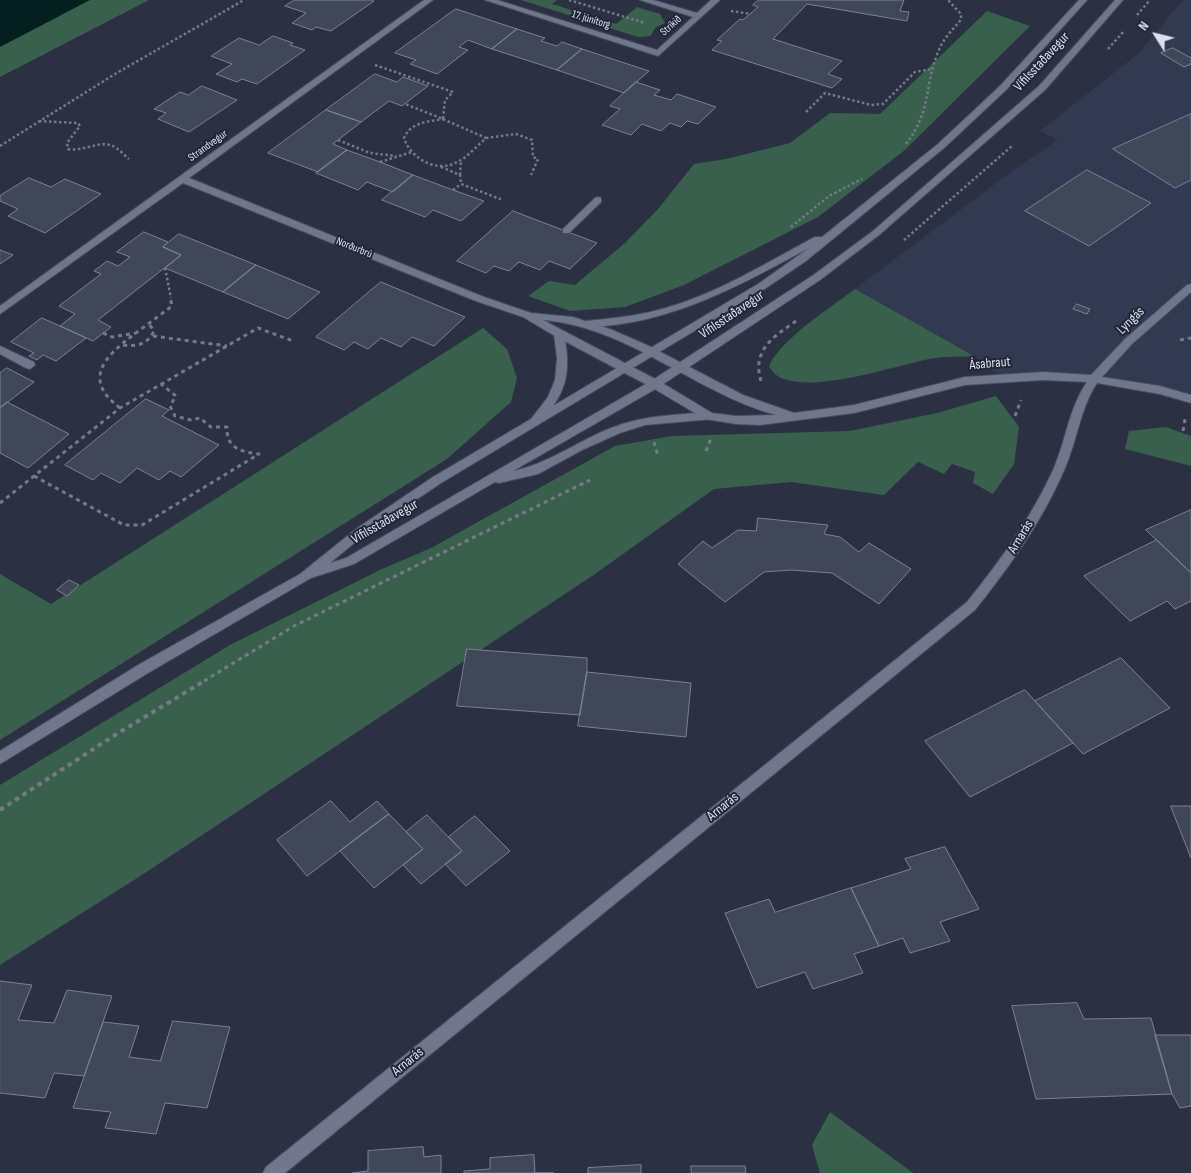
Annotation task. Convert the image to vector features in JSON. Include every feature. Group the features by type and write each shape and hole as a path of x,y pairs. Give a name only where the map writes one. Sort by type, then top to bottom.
{"street":[{"name":"Strandvegur","path":"0,311 429,0"},
{"name":"17. júnítorg","path":"490,0 658,53"},
{"name":"Strikið","path":"644,0 698,16"},
{"name":"Strikið","path":"658,53 716,0"},
{"name":"Vífilsstaðavegur","path":"0,758 143,669 304,577 376,521 437,480 762,286 802,259 941,146 1003,88 1083,0"},
{"name":"Vífilsstaðavegur","path":"304,577 350,561 656,384 816,278 876,233 1042,88 1119,0"},
{"name":"Norðurbrú","path":"182,179 472,296 526,315 626,368"},
{"path":"566,231 598,200"},
{"path":"585,324 628,320 689,303 727,287 838,228"},
{"name":"Lyngás","path":"1094,379 1142,329 1191,287"},
{"name":"Norðurbrú","path":"526,315 550,317 585,324 651,353"},
{"path":"526,428 543,411 558,390 563,376 563,352 559,334"},
{"path":"0,350 30,365"},
{"name":"Ásabraut","path":"651,353 746,401 794,416"},
{"name":"Ásabraut","path":"626,368 709,416 736,420 760,421 824,414 854,409 965,381 1044,376 1094,379 1160,390 1191,399"},
{"name":"Arnarás","path":"272,1173 972,606 1022,539 1059,470 1070,440 1075,416 1094,379"},
{"path":"486,481 534,471 578,447 616,430 645,421 709,416"}],"path":[{"path":"0,146 122,70 244,0"},
{"path":"569,0 679,34"},
{"path":"901,149 913,136 923,119 938,50 961,20 961,14 948,0"},
{"path":"351,57 453,92 446,100 443,119"},
{"path":"806,112 825,93 871,105 883,104 915,72 933,69"},
{"path":"405,104 486,138"},
{"path":"443,119 425,120 407,131 403,139 404,144 423,160 460,175"},
{"path":"38,121 78,123 79,129 67,143 68,149 80,150 109,145 115,147 130,159"},
{"path":"441,166 452,165 464,158 486,138 512,133 532,140 533,156 538,159 531,175"},
{"path":"338,140 370,153 396,156"},
{"path":"380,162 412,152"},
{"path":"461,184 459,167 464,158"},
{"path":"784,232 829,196 863,179"},
{"path":"454,190 461,184"},
{"path":"461,184 503,200"},
{"path":"120,408 110,401 103,392 100,383 103,364 108,355 172,306 165,268"},
{"path":"149,324 153,327 153,336"},
{"path":"0,503 120,408 258,328 293,341"},
{"path":"103,333 112,337 137,333"},
{"path":"122,345 143,344 153,336 226,346"},
{"path":"1180,340 1191,338"},
{"path":"34,476 124,525 142,525 259,454 239,451 232,446 226,434 228,428 211,427 200,418 190,420 175,416 170,406 176,396 160,384"},
{"path":"1015,416 1021,398"},
{"path":"0,810 115,735 294,626 590,480"}],"shaded area":[{"path":"0,0 90,0 0,47"},
{"path":"1183,0 1191,0 1191,404 1163,394 1085,382 1008,381 974,356 855,289 1019,166 1058,140 1040,131 1139,53"}],"green space":[{"path":"0,0 149,0 0,77"},
{"path":"521,0 557,0 552,4 616,24 637,7 660,14 665,23 656,27 650,36 638,37"},
{"path":"987,11 1030,26 905,150 818,217 684,285 625,307 570,311 528,296 549,281 575,285 625,243 658,209 694,164 726,159 790,143 830,113 880,114"},
{"path":"855,289 974,356 935,358 831,381 791,381 775,374 769,366 785,345 808,324"},
{"path":"483,328 507,349 517,378 511,402 447,459 0,740 0,574 51,604"},
{"path":"996,396 1019,427 1014,464 993,494 973,483 975,472 952,464 944,474 918,462 884,495 791,482 714,489 595,574 142,875 0,965 0,785 230,645 380,570 431,548 615,446 672,436 850,431 937,413"},
{"path":"1166,427 1191,436 1191,466 1125,449 1129,431"},
{"path":"830,1112 913,1173 820,1173 812,1145"}],"building":[{"path":"295,0 374,1 331,31 316,27 312,30 292,23 306,13 285,6"},
{"path":"759,0 904,0 900,11 909,12 907,21 807,4 773,39 842,61 828,74 842,79 832,88 712,50 722,41 717,40 740,19 743,20 758,7 753,5"},
{"path":"456,9 517,29 492,49 468,40 459,47 468,50 437,74 410,64 416,60 395,53"},
{"path":"517,29 545,38 541,41 557,46 562,42 582,49 557,70 492,49"},
{"path":"273,36 293,43 290,45 305,50 257,84 242,79 237,82 216,74 232,64 211,56 239,38 259,45"},
{"path":"1173,48 1191,58 1191,64 1184,67 1161,53"},
{"path":"582,49 649,71 624,93 557,70"},
{"path":"375,74 397,82 403,77 428,86 402,106 389,101 361,122 326,110"},
{"path":"636,82 660,90 654,95 671,100 677,94 716,107 698,124 687,121 681,127 670,123 661,131 642,124 631,135 602,125 620,109 610,106"},
{"path":"202,86 237,100 189,132 158,119 166,113 154,109 180,92 188,95"},
{"path":"326,110 361,122 333,144 347,150 318,172 268,153"},
{"path":"1191,114 1191,180 1175,188 1113,149"},
{"path":"347,150 413,175 393,192 367,182 358,190 316,173"},
{"path":"1087,170 1151,203 1089,246 1025,211"},
{"path":"413,175 484,201 461,221 433,210 425,217 382,200"},
{"path":"29,178 51,187 65,179 101,194 45,233 8,216 18,209 0,201 0,196"},
{"path":"513,211 597,243 570,269 549,261 540,270 519,262 509,271 494,266 486,273 457,261"},
{"path":"144,232 168,242 163,247 181,255 98,320 111,327 93,341 60,326 75,314 59,306 101,274 94,271 107,261 118,266 130,257 117,252"},
{"path":"179,234 256,265 223,292 165,268 181,255 163,247"},
{"path":"0,250 13,255 0,264"},
{"path":"256,265 320,292 288,319 223,292"},
{"path":"381,282 465,317 434,346 412,337 401,347 381,338 368,349 354,342 344,350 316,337"},
{"path":"1077,304 1090,309 1087,314 1073,309"},
{"path":"42,318 86,338 56,361 43,355 37,360 29,356 34,353 11,342"},
{"path":"7,368 34,382 0,408 0,373"},
{"path":"146,399 169,410 162,416 219,445 181,477 170,471 159,480 137,468 120,483 101,473 93,480 65,465"},
{"path":"7,402 69,434 28,468 0,453 0,408"},
{"path":"1191,510 1191,573 1146,530"},
{"path":"758,518 828,525 824,534 840,537 859,552 869,543 911,569 879,604 832,573 791,570 764,572 725,602 678,564 703,541 712,548 738,530 756,531"},
{"path":"1157,540 1191,573 1191,601 1175,609 1167,601 1130,621 1084,576"},
{"path":"69,580 79,585 67,596 57,590"},
{"path":"467,649 587,658 587,672 580,715 457,706"},
{"path":"1121,658 1170,708 1083,754 1035,701"},
{"path":"587,672 691,683 686,737 578,726"},
{"path":"1025,690 1073,743 970,797 925,741"},
{"path":"331,801 350,822 377,801 389,814 307,876 277,840"},
{"path":"1171,806 1191,806 1191,858"},
{"path":"389,814 423,849 374,888 340,851"},
{"path":"427,815 462,851 421,884 403,865 423,849 406,832"},
{"path":"475,816 510,851 466,886 445,864 462,851 449,837"},
{"path":"945,847 979,909 940,922 950,941 910,953 903,938 879,946 851,888 911,869 905,859"},
{"path":"851,888 879,946 854,954 863,973 813,989 805,972 757,988 725,913 769,899 775,912"},
{"path":"0,981 32,985 18,1020 54,1023 67,990 112,996 84,1076 54,1073 45,1098 0,1093"},
{"path":"1077,1003 1084,1019 1151,1018 1172,1094 1036,1099 1012,1006"},
{"path":"173,1021 230,1027 207,1108 165,1103 156,1134 105,1128 111,1112 73,1108 103,1022 139,1026 129,1057 160,1061"},
{"path":"1155,1035 1191,1035 1191,1106 1180,1108 1172,1094"},
{"path":"423,1147 424,1157 441,1155 441,1173 352,1173 368,1171 368,1151"},
{"path":"534,1155 535,1173 464,1173 464,1171 490,1169 490,1158"},
{"path":"641,1165 641,1173 588,1173 588,1168"},
{"path":"691,1166 745,1166 746,1173 692,1173"}]}
